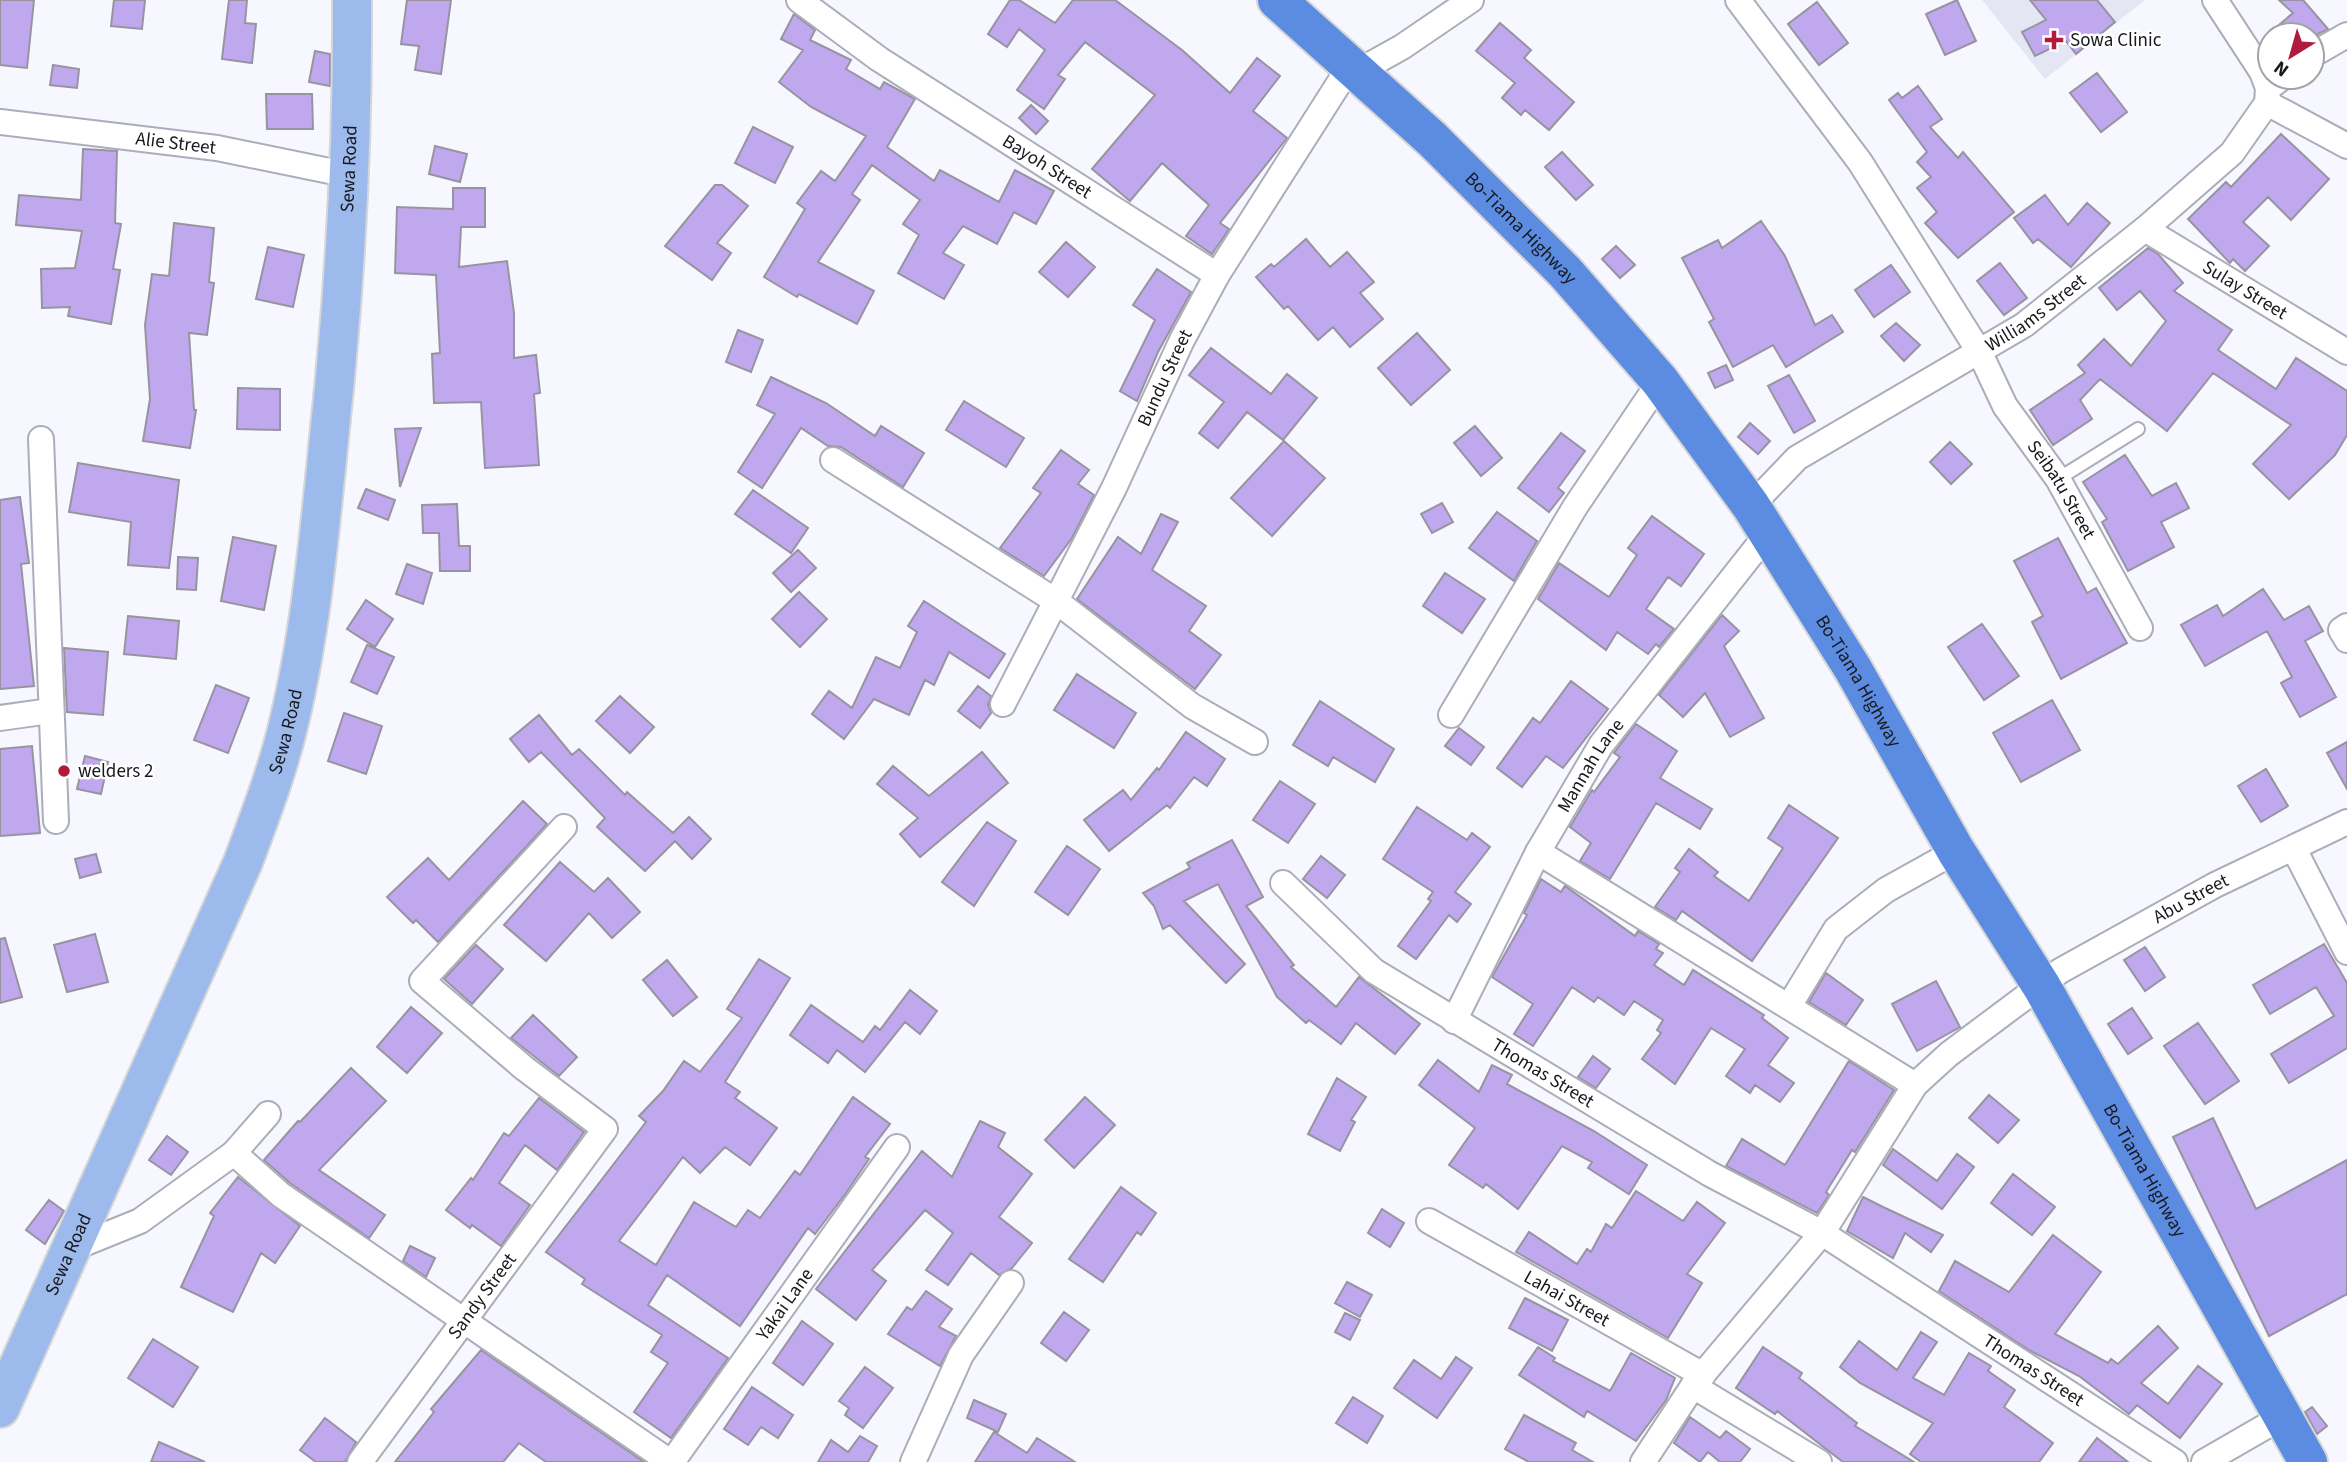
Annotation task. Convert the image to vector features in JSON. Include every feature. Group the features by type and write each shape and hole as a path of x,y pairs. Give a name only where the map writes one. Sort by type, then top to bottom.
{"highway":[{"name":"Bo-Tiama Highway","path":"1277,0 1432,139 1565,272 1660,381 1759,519 1853,669 1956,851 2042,986 2308,1462"}],"main road":[{"name":"Sewa Road","path":"0,1408 243,862 270,789 289,722 316,566 337,359 353,98 352,0"}],"street":[{"name":"Bayoh Street","path":"799,0 879,59 1217,275"},
{"path":"1354,69 1402,47 1471,0"},
{"name":"Seibatu Street","path":"1738,0 1860,162 1980,353 2005,406 2058,479 2140,628"},
{"path":"2215,0 2256,63"},
{"path":"2326,47 2347,35"},
{"name":"Bundu Street","path":"1003,704 1217,275 1354,69"},
{"name":"Williams Street","path":"1759,519 1797,458 1980,353 2024,324 2145,229 2232,153 2272,91"},
{"path":"2276,91 2347,146"},
{"name":"Alie Street","path":"0,122 217,148 349,175"},
{"name":"Sulay Street","path":"2145,229 2347,352"},
{"path":"1451,715 1575,507 1660,381"},
{"path":"41,439 56,821"},
{"path":"833,460 1056,601 1192,706 1255,743"},
{"name":"Mannah Lane","path":"1454,1021 1538,852 1601,745 1759,519"},
{"path":"2347,626 2342,630 2347,640"},
{"path":"0,718 50,711"},
{"name":"Abu Street","path":"2042,986 2060,971 2203,892 2347,822"},
{"name":"Sandy Street","path":"360,1462 605,1129 524,1068 422,981 564,827"},
{"path":"2294,849 2347,951"},
{"path":"1788,1006 1836,929 1886,890 1956,851"},
{"path":"1538,852 1915,1085"},
{"name":"Thomas Street","path":"1283,883 1374,971 1710,1174 1822,1233 2175,1462"},
{"path":"1643,1462 1698,1380 1822,1233 1915,1085 1949,1054 2042,986"},
{"path":"71,1249 140,1221 234,1153 268,1114"},
{"name":"Yakai Lane","path":"671,1462 897,1147"},
{"path":"234,1153 281,1195 671,1462"},
{"name":"Lahai Street","path":"1429,1221 1698,1380 1819,1462"},
{"path":"913,1462 961,1354 1011,1283"},
{"path":"2204,1462 2282,1417"}],"lane":[{"path":"2058,479 2138,429"}],"shaded area":[{"name":"Sowa Clinic","path":"1982,0 2145,0 2045,79"}],"building":[{"path":"0,0 34,0 27,68 0,65"},
{"path":"114,0 145,0 142,29 111,26"},
{"path":"229,0 247,0 245,23 256,24 252,63 222,59"},
{"path":"407,0 451,0 441,74 415,70 419,46 401,44"},
{"path":"1010,0 1019,0 1055,23 1073,0 1115,0 1182,50 1230,93 1257,58 1280,76 1253,111 1287,138 1220,223 1229,229 1212,254 1186,236 1209,205 1162,163 1130,201 1092,169 1155,95 1085,42 1058,75 1065,79 1044,109 1017,90 1045,50 1019,29 1007,47 988,34"},
{"path":"1957,0 1976,41 1945,55 1926,14"},
{"path":"2030,0 2097,0 2115,22 2076,54 2066,41 2035,56 2022,32 2046,20"},
{"path":"2279,0 2303,0 2321,21 2284,21 2293,13"},
{"path":"1817,2 1848,43 1819,65 1788,24"},
{"path":"794,14 815,30 810,40 851,60 846,69 880,89 884,82 915,99 887,147 934,181 940,170 999,202 1015,170 1054,191 1036,224 1014,212 997,244 963,226 943,253 964,265 944,299 898,273 919,235 903,224 920,200 872,165 852,194 860,200 818,262 874,291 857,324 799,294 797,297 764,277 805,209 797,203 821,171 835,181 866,136 811,107 779,82 803,50 781,39"},
{"path":"1500,23 1531,50 1524,58 1574,102 1549,130 1525,110 1521,115 1502,98 1515,83 1476,51"},
{"path":"315,51 330,54 330,86 309,82"},
{"path":"53,65 79,69 77,88 50,85"},
{"path":"2097,73 2127,112 2101,132 2070,93"},
{"path":"1918,86 1942,119 1930,127 1958,158 1963,152 2014,212 1958,258 1925,223 1937,212 1917,188 1931,177 1917,162 1927,152 1889,100 1898,93 1902,98"},
{"path":"266,94 312,94 313,129 267,129"},
{"path":"1031,105 1048,121 1036,134 1019,118"},
{"path":"753,127 793,147 775,183 735,163"},
{"path":"2281,134 2329,179 2291,220 2268,197 2243,222 2269,246 2245,271 2233,259 2230,263 2188,219 2226,182 2231,187"},
{"path":"435,146 467,154 460,182 429,174"},
{"path":"83,149 117,151 115,223 121,224 113,269 120,270 111,324 68,316 70,307 42,308 41,269 75,268 82,231 16,225 19,195 81,200"},
{"path":"1562,152 1593,185 1576,200 1545,167"},
{"path":"715,185 722,185 748,206 717,243 731,253 712,280 665,246"},
{"path":"453,188 485,188 485,227 461,227 459,267 507,261 514,313 514,358 536,355 540,393 534,394 539,465 485,468 481,402 434,403 432,354 440,353 436,275 395,273 397,207 453,209"},
{"path":"2045,195 2068,225 2087,203 2110,223 2071,267 2038,239 2033,243 2014,218"},
{"path":"1761,221 1785,256 1815,325 1832,315 1843,332 1786,367 1773,345 1733,367 1709,322 1714,319 1682,258 1718,240 1722,248"},
{"path":"174,223 214,228 209,282 214,283 207,335 189,333 196,410 190,448 143,441 150,399 145,325 152,274 169,276"},
{"path":"1306,239 1330,267 1347,252 1374,282 1360,293 1383,319 1350,347 1333,327 1318,340 1288,306 1284,309 1256,277 1271,264 1274,267"},
{"path":"1066,242 1095,267 1068,297 1039,272"},
{"path":"1616,246 1635,265 1620,278 1602,259"},
{"path":"268,247 304,255 293,307 256,299"},
{"path":"2148,248 2158,254 2183,283 2174,291 2232,330 2218,350 2276,389 2296,358 2347,391 2347,435 2335,455 2289,499 2253,464 2291,425 2213,373 2167,431 2100,379 2080,400 2092,419 2053,445 2030,410 2085,373 2078,365 2104,339 2131,366 2166,321 2140,291 2117,310 2099,288"},
{"path":"2000,263 2027,298 2004,315 1977,281"},
{"path":"1891,265 1910,292 1874,317 1855,290"},
{"path":"1157,269 1191,292 1158,352 1137,401 1120,391 1155,320 1133,305"},
{"path":"1896,323 1920,345 1904,361 1881,336"},
{"path":"738,330 763,340 751,372 726,362"},
{"path":"1417,333 1450,370 1411,405 1378,368"},
{"path":"1211,348 1271,394 1287,374 1317,398 1283,440 1247,412 1218,448 1199,433 1224,402 1189,375"},
{"path":"1726,365 1733,380 1715,388 1708,373"},
{"path":"1789,375 1815,421 1794,433 1768,386"},
{"path":"771,377 826,403 875,436 881,426 924,453 903,487 841,447 828,446 801,428 762,488 738,472 775,414 757,405"},
{"path":"238,388 280,389 280,430 237,429"},
{"path":"964,401 1024,438 1006,467 946,430"},
{"path":"1750,423 1770,441 1758,454 1738,437"},
{"path":"1475,426 1502,458 1481,476 1454,443"},
{"path":"421,428 400,487 395,429"},
{"path":"1561,433 1585,451 1558,488 1564,493 1549,512 1518,488"},
{"path":"1284,441 1325,478 1272,536 1231,498"},
{"path":"1950,442 1972,464 1951,484 1930,462"},
{"path":"1061,450 1089,470 1078,484 1094,495 1072,538 1044,576 1000,548 1041,493 1033,488"},
{"path":"2125,455 2152,496 2176,483 2189,508 2161,522 2174,547 2128,571 2102,522 2107,519 2083,482"},
{"path":"78,463 179,480 169,568 128,565 131,522 69,512"},
{"path":"366,489 395,500 388,520 358,508"},
{"path":"753,490 808,528 791,553 735,514"},
{"path":"20,497 29,563 21,564 34,686 0,689 0,500"},
{"path":"1442,503 1453,522 1432,533 1421,514"},
{"path":"457,504 459,546 470,546 470,571 440,571 439,533 423,533 422,505"},
{"path":"1497,512 1537,541 1514,581 1469,548"},
{"path":"1161,514 1178,522 1152,570 1206,606 1189,631 1221,655 1195,689 1077,599 1118,537 1141,554"},
{"path":"1652,516 1704,554 1681,586 1668,577 1646,609 1674,629 1659,647 1656,644 1648,654 1617,632 1606,650 1538,599 1559,563 1609,597 1637,555 1628,548"},
{"path":"233,537 276,546 264,610 221,601"},
{"path":"2058,538 2087,593 2096,588 2127,643 2061,679 2032,622 2043,616 2014,561"},
{"path":"798,550 816,568 791,592 773,573"},
{"path":"178,557 198,558 196,590 177,589"},
{"path":"407,564 432,573 423,604 396,594"},
{"path":"1445,573 1485,599 1462,633 1423,606"},
{"path":"2263,589 2284,620 2309,606 2323,631 2305,641 2336,697 2300,717 2281,683 2292,677 2267,631 2205,666 2181,625 2217,605 2223,616"},
{"path":"799,592 827,619 800,647 772,619"},
{"path":"366,600 393,619 375,647 347,629"},
{"path":"924,601 1005,654 989,678 949,652 934,685 925,680 909,715 874,699 844,739 812,714 829,691 852,708 876,657 900,668 917,632 908,626"},
{"path":"1722,615 1739,631 1724,646 1764,718 1730,737 1705,693 1683,717 1659,695"},
{"path":"128,616 179,621 176,659 124,654"},
{"path":"1982,624 2019,676 1984,700 1948,647"},
{"path":"367,645 394,657 377,694 351,682"},
{"path":"64,648 108,652 103,715 67,712"},
{"path":"1077,674 1136,713 1114,748 1054,710"},
{"path":"1571,681 1608,709 1563,768 1546,756 1522,787 1497,768 1533,718 1540,723"},
{"path":"216,685 249,698 228,753 194,740"},
{"path":"978,686 991,696 988,705 991,713 980,728 958,711"},
{"path":"620,696 654,727 630,753 596,721"},
{"path":"2052,700 2080,750 2021,782 1993,733"},
{"path":"1320,701 1394,749 1375,782 1333,757 1328,766 1293,745"},
{"path":"344,713 382,726 366,774 328,761"},
{"path":"539,715 572,755 579,749 625,795 627,792 673,833 689,817 711,839 692,859 675,841 645,871 597,827 605,818 541,752 529,762 510,739"},
{"path":"1636,724 1677,751 1660,778 1712,809 1700,829 1656,803 1610,879 1580,861 1591,843 1570,827 1592,790 1594,792 1620,757 1614,753"},
{"path":"1459,728 1484,747 1471,765 1445,746"},
{"path":"1186,732 1225,759 1207,786 1194,777 1170,808 1167,805 1109,851 1084,820 1123,790 1131,800 1157,768 1159,770"},
{"path":"2347,742 2347,789 2327,753"},
{"path":"32,746 40,833 0,836 0,749"},
{"path":"982,752 1008,783 920,857 900,834 918,818 877,784 893,766 929,796"},
{"path":"85,756 108,762 101,794 77,789"},
{"path":"2266,769 2288,806 2261,822 2238,786"},
{"path":"1280,781 1315,804 1288,843 1253,820"},
{"path":"523,801 547,824 438,942 416,920 413,923 387,897 428,858 449,880"},
{"path":"1789,805 1838,838 1752,961 1682,911 1676,920 1655,907 1680,872 1675,868 1689,849 1718,872 1714,876 1749,901 1783,848 1768,838"},
{"path":"1417,807 1467,840 1472,833 1490,847 1455,892 1471,904 1457,922 1449,915 1416,959 1398,946 1431,901 1428,899 1433,892 1383,859"},
{"path":"987,822 1016,841 974,906 942,882"},
{"path":"1232,840 1263,897 1246,906 1294,965 1291,967 1336,1007 1359,977 1420,1024 1395,1054 1356,1023 1341,1044 1309,1020 1306,1023 1277,997 1218,884 1184,901 1245,964 1226,983 1170,925 1163,929 1154,906 1143,893 1190,868 1187,863"},
{"path":"1067,846 1100,869 1068,915 1035,892"},
{"path":"96,854 101,872 80,878 75,859"},
{"path":"1321,856 1345,875 1327,898 1303,879"},
{"path":"560,862 594,892 608,878 640,912 612,938 589,913 546,961 504,925"},
{"path":"1541,879 1561,892 1565,886 1635,936 1638,931 1659,944 1656,949 1663,953 1654,965 1684,985 1693,970 1764,1015 1762,1018 1788,1038 1768,1065 1794,1083 1780,1102 1755,1085 1750,1093 1726,1076 1745,1049 1711,1028 1675,1084 1642,1059 1661,1033 1657,1030 1663,1020 1634,1001 1624,1015 1598,997 1594,1002 1572,987 1533,1046 1514,1034 1533,1004 1492,977 1527,915 1524,913"},
{"path":"95,934 108,982 67,992 54,945"},
{"path":"5,938 22,997 0,1003 0,939"},
{"path":"2324,944 2347,983 2347,1048 2289,1083 2271,1054 2334,1016 2316,987 2270,1014 2253,985"},
{"path":"476,945 503,969 472,1004 444,979"},
{"path":"2145,947 2165,977 2145,991 2124,960"},
{"path":"759,959 790,978 725,1082 740,1092 735,1098 777,1128 750,1165 725,1147 700,1173 683,1157 619,1241 656,1265 694,1202 736,1227 748,1210 760,1218 795,1171 800,1175 853,1097 890,1124 865,1157 869,1159 846,1193 815,1234 808,1228 740,1326 667,1275 648,1305 728,1358 671,1438 634,1412 668,1363 651,1352 662,1335 582,1284 585,1279 546,1252 646,1122 639,1116 663,1091 684,1061 700,1072 742,1018 727,1009"},
{"path":"667,960 697,997 673,1016 643,980"},
{"path":"1826,973 1863,1000 1846,1025 1809,1002"},
{"path":"1936,981 1960,1027 1917,1051 1892,1004"},
{"path":"910,990 937,1011 920,1034 905,1022 865,1072 837,1050 828,1063 790,1035 811,1005 863,1042 875,1026 880,1030"},
{"path":"411,1007 442,1033 407,1073 377,1047"},
{"path":"2132,1008 2152,1038 2128,1054 2108,1024"},
{"path":"533,1015 577,1057 559,1076 511,1038"},
{"path":"2198,1023 2239,1081 2205,1104 2164,1046"},
{"path":"1593,1056 1610,1069 1596,1088 1578,1077"},
{"path":"1438,1060 1479,1092 1492,1065 1512,1075 1507,1084 1594,1131 1647,1165 1629,1194 1588,1168 1592,1162 1562,1146 1518,1209 1486,1184 1483,1188 1449,1165 1475,1128 1419,1085"},
{"path":"1849,1061 1894,1090 1855,1152 1852,1150 1826,1192 1829,1195 1817,1213 1726,1166 1742,1139 1785,1165"},
{"path":"351,1068 386,1101 319,1170 385,1215 369,1238 290,1183 264,1160"},
{"path":"1337,1078 1366,1097 1351,1120 1355,1122 1340,1151 1308,1134"},
{"path":"1989,1095 2019,1120 1998,1143 1969,1118"},
{"path":"1085,1097 1115,1125 1074,1168 1045,1140"},
{"path":"539,1098 584,1132 557,1170 525,1145 499,1183 530,1205 501,1246 446,1210 471,1178 473,1180 504,1133 509,1136"},
{"path":"2213,1118 2256,1209 2347,1160 2347,1294 2269,1336 2173,1137"},
{"path":"980,1121 1005,1133 998,1147 1032,1174 999,1217 1032,1243 1012,1268 999,1275 971,1253 948,1285 926,1270 953,1233 925,1210 872,1270 886,1281 856,1320 816,1289 922,1151 952,1177"},
{"path":"167,1136 188,1152 171,1175 149,1160"},
{"path":"1893,1149 1937,1181 1957,1154 1974,1167 1942,1209 1883,1165"},
{"path":"2013,1174 2055,1207 2032,1235 1991,1203"},
{"path":"238,1177 300,1226 275,1263 261,1253 233,1312 181,1287 214,1216 210,1213"},
{"path":"1121,1187 1156,1213 1141,1235 1137,1232 1103,1282 1069,1259"},
{"path":"1636,1191 1683,1221 1697,1202 1725,1223 1687,1274 1702,1283 1668,1338 1516,1252 1529,1232 1577,1264 1587,1249 1591,1252 1606,1224 1612,1228"},
{"path":"1863,1197 1943,1235 1931,1252 1905,1233 1893,1258 1847,1231"},
{"path":"49,1200 64,1211 45,1244 26,1230"},
{"path":"1382,1209 1404,1223 1390,1247 1368,1233"},
{"path":"2053,1235 2101,1272 2055,1334 2108,1363 2111,1359 2118,1364 2158,1326 2178,1348 2141,1383 2168,1404 2198,1366 2222,1384 2180,1438 2137,1405 2129,1414 2079,1376 2029,1350 1939,1291 1955,1261 2009,1292"},
{"path":"410,1246 435,1258 426,1277 403,1261"},
{"path":"1347,1282 1372,1295 1360,1317 1335,1303"},
{"path":"926,1291 952,1309 939,1327 956,1336 940,1366 888,1334 907,1307 912,1310"},
{"path":"1525,1298 1568,1320 1552,1351 1509,1328"},
{"path":"1064,1312 1089,1330 1066,1361 1041,1343"},
{"path":"1345,1313 1360,1320 1350,1340 1335,1332"},
{"path":"802,1321 833,1344 803,1385 773,1363"},
{"path":"1921,1332 1937,1342 1913,1378 1944,1395 1969,1353 1991,1366 1988,1371 2015,1390 2004,1407 2053,1443 2039,1462 1921,1462 1910,1454 1933,1423 1860,1383 1840,1367 1859,1341 1897,1370"},
{"path":"153,1339 198,1367 173,1407 128,1378"},
{"path":"1538,1347 1555,1358 1553,1361 1610,1391 1631,1353 1675,1378 1666,1400 1636,1441 1587,1411 1584,1417 1519,1375"},
{"path":"1763,1347 1802,1373 1799,1378 1857,1423 1855,1426 1914,1462 1843,1462 1777,1411 1775,1414 1736,1388"},
{"path":"481,1350 644,1462 546,1462 519,1443 503,1462 395,1462 434,1412 431,1409"},
{"path":"1456,1357 1472,1368 1437,1418 1394,1388 1414,1360 1441,1379"},
{"path":"865,1367 893,1388 863,1428 845,1415 849,1408 839,1401"},
{"path":"752,1387 793,1415 778,1438 761,1427 748,1445 724,1429"},
{"path":"1353,1397 1383,1416 1367,1443 1336,1423"},
{"path":"974,1400 1006,1414 998,1432 967,1418"},
{"path":"2312,1407 2327,1426 2317,1434 2305,1412"},
{"path":"1524,1415 1576,1443 1572,1450 1593,1462 1529,1462 1505,1449"},
{"path":"1690,1417 1720,1438 1726,1431 1750,1449 1740,1462 1720,1462 1708,1452 1700,1462 1674,1443"},
{"path":"325,1418 356,1442 345,1462 316,1462 300,1450"},
{"path":"994,1432 1027,1453 1037,1438 1075,1462 975,1462"},
{"path":"860,1436 877,1446 868,1462 818,1462 831,1440 848,1452"},
{"path":"2097,1438 2128,1462 2079,1462"},
{"path":"159,1442 205,1462 151,1462"}],"place":[{"name":"Sowa Clinic","path":"2054,40"},
{"name":"welders 2","path":"64,771"}]}
